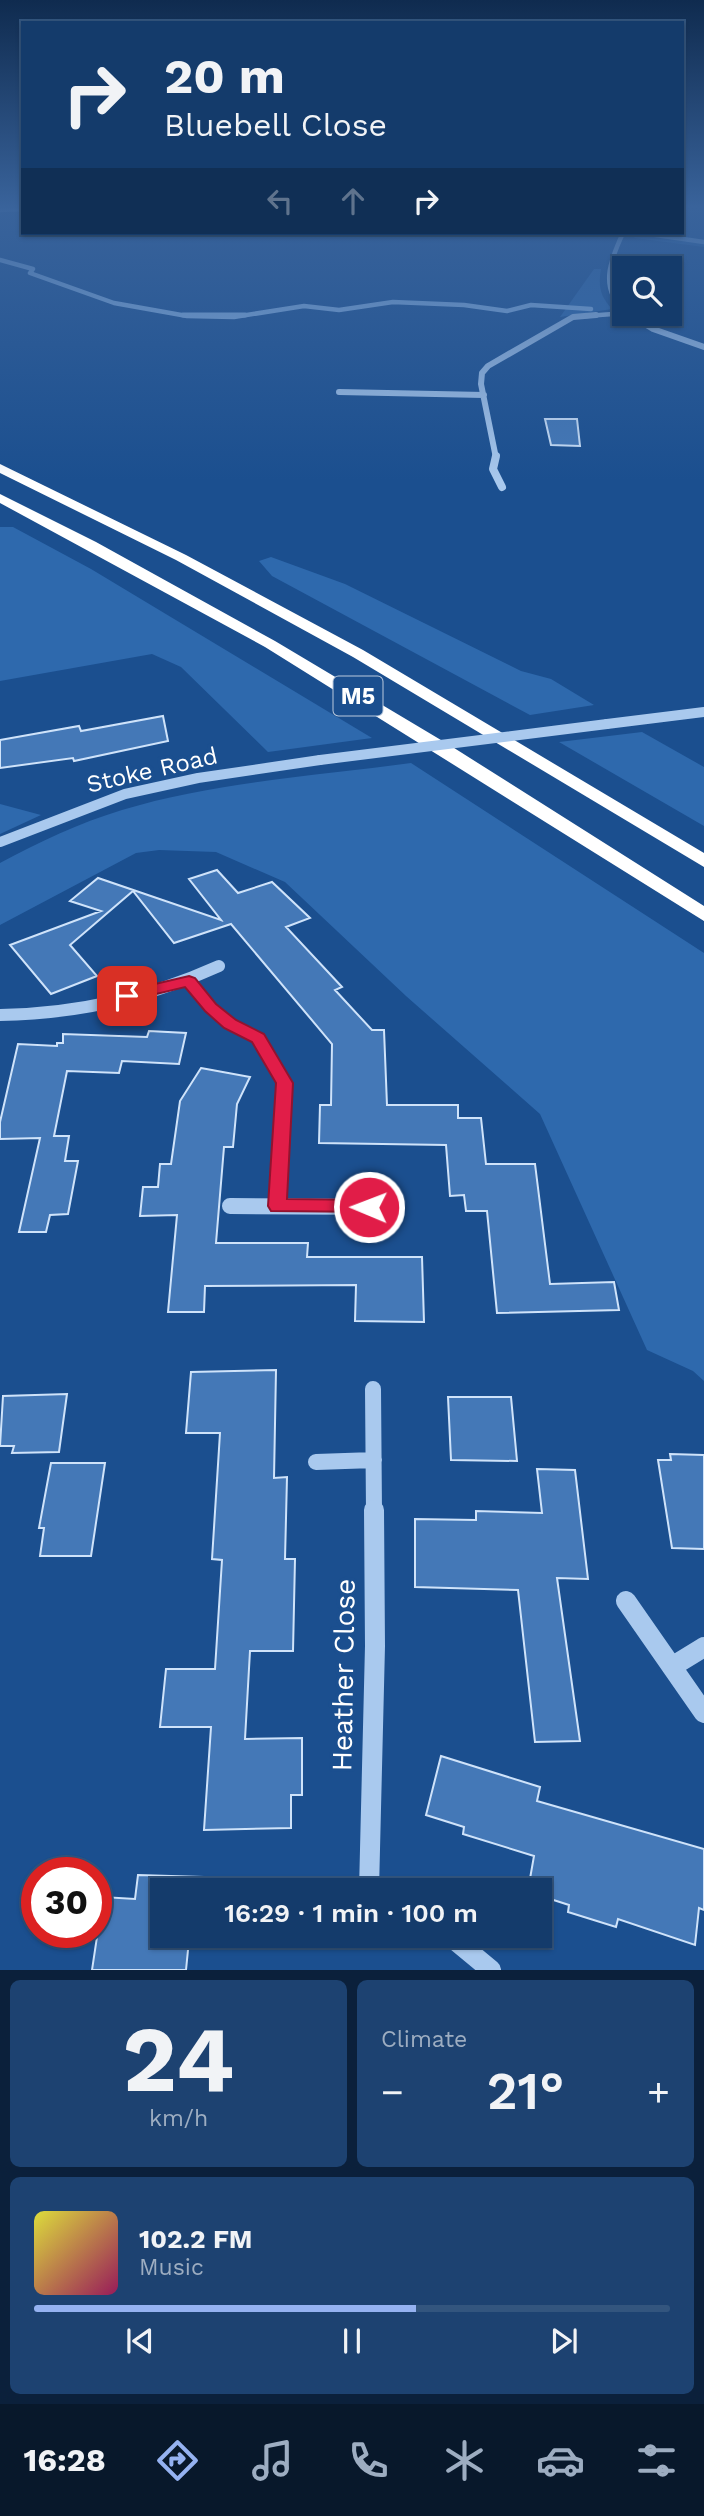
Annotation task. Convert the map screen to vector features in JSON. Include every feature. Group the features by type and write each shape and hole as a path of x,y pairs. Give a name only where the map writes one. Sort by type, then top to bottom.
{"highway":[{"name":"M5","path":"0,468 74,502 326,635 527,750 704,861"},
{"name":"M5","path":"0,498 286,652 475,766 704,915"}],"street":[{"path":"502,487 493,470 496,453 482,373 496,359 573,317 612,314"},
{"path":"648,326 704,347"},
{"path":"340,392 484,395"},
{"name":"Stoke Road","path":"0,842 57,817 124,795 220,775 704,712"},
{"path":"0,1015 55,1011 189,981 219,966"},
{"path":"189,981 211,1008 230,1024 258,1038 275,1062 284,1083 277,1206"},
{"path":"230,1206 396,1207"},
{"name":"Heather Close","path":"369,1878 375,1633 373,1389"},
{"path":"316,1462 374,1460"},
{"path":"626,1601 704,1713"},
{"path":"673,1666 704,1647"},
{"path":"464,1948 491,1970"}],"shaded area":[{"path":"574,297 604,297 612,309 560,317"},
{"path":"0,527 13,527 91,569 372,738 268,752 181,667 152,654 0,681"},
{"path":"271,557 345,584 521,671 551,679 594,705 530,715 272,576 259,561"},
{"path":"642,732 704,767 704,826 559,742"},
{"path":"411,763 704,953 704,1381 693,1371 647,1350 540,1114 406,996 285,882 216,852 159,850 136,853 0,925 0,863 44,840 90,821 157,800 229,786"},
{"path":"0,804 41,815 0,834"}],"building":[{"path":"545,419 577,419 580,446 551,445"},
{"path":"163,716 168,741 74,761 73,758 0,768 0,740 79,726 81,731"},
{"path":"217,870 238,893 272,882 310,918 286,927 342,987 335,990 372,1030 384,1030 387,1105 458,1105 458,1118 481,1118 486,1164 535,1164 550,1284 614,1282 619,1310 497,1313 487,1211 466,1211 464,1195 450,1196 446,1145 319,1143 320,1105 331,1105 332,1044 231,924 174,943 133,891 70,945 97,976 51,994 10,945 101,911 70,901 98,878 221,920 189,879"},
{"path":"149,1031 186,1033 179,1064 122,1061 119,1073 67,1071 54,1136 69,1136 65,1161 78,1161 68,1214 50,1215 46,1232 19,1232 40,1138 0,1139 0,1122 18,1044 57,1046 57,1043 63,1043 63,1034 147,1037"},
{"path":"201,1068 250,1077 237,1104 233,1147 224,1147 216,1243 308,1243 307,1257 422,1257 424,1322 355,1321 356,1285 205,1286 204,1312 168,1312 177,1215 140,1216 143,1187 158,1187 160,1164 171,1164 180,1101"},
{"path":"276,1370 274,1478 287,1477 285,1559 295,1559 293,1651 250,1651 245,1739 302,1738 302,1795 291,1795 291,1828 204,1830 211,1727 160,1727 166,1669 215,1669 222,1560 212,1559 220,1433 186,1433 191,1372"},
{"path":"67,1394 59,1452 12,1453 14,1446 0,1446 3,1396"},
{"path":"448,1397 511,1397 517,1461 451,1460"},
{"path":"670,1454 704,1455 704,1549 672,1548 658,1460 671,1460"},
{"path":"51,1463 105,1463 91,1556 40,1556 44,1528 39,1528"},
{"path":"537,1469 575,1470 588,1579 557,1578 580,1741 535,1742 518,1590 415,1587 415,1519 476,1520 476,1511 542,1513"},
{"path":"441,1756 540,1787 537,1801 704,1849 704,1910 699,1908 695,1945 618,1919 616,1927 568,1912 569,1905 552,1900 552,1878 530,1878 534,1856 463,1834 464,1827 426,1815"},
{"path":"138,1875 203,1877 150,1878 150,1948 188,1948 186,1970 92,1970 95,1948 112,1948 112,1898 135,1899"}],"waterway":[{"path":"97,297 114,303 187,316 234,317 304,306 339,310 393,302 464,305 507,311 531,305 591,309"},
{"path":"183,315 245,315"}],"route":[{"path":"127,996 189,981 211,1008 230,1024 258,1038 275,1062 284,1083 284,1125 277,1206 369,1207"}]}
